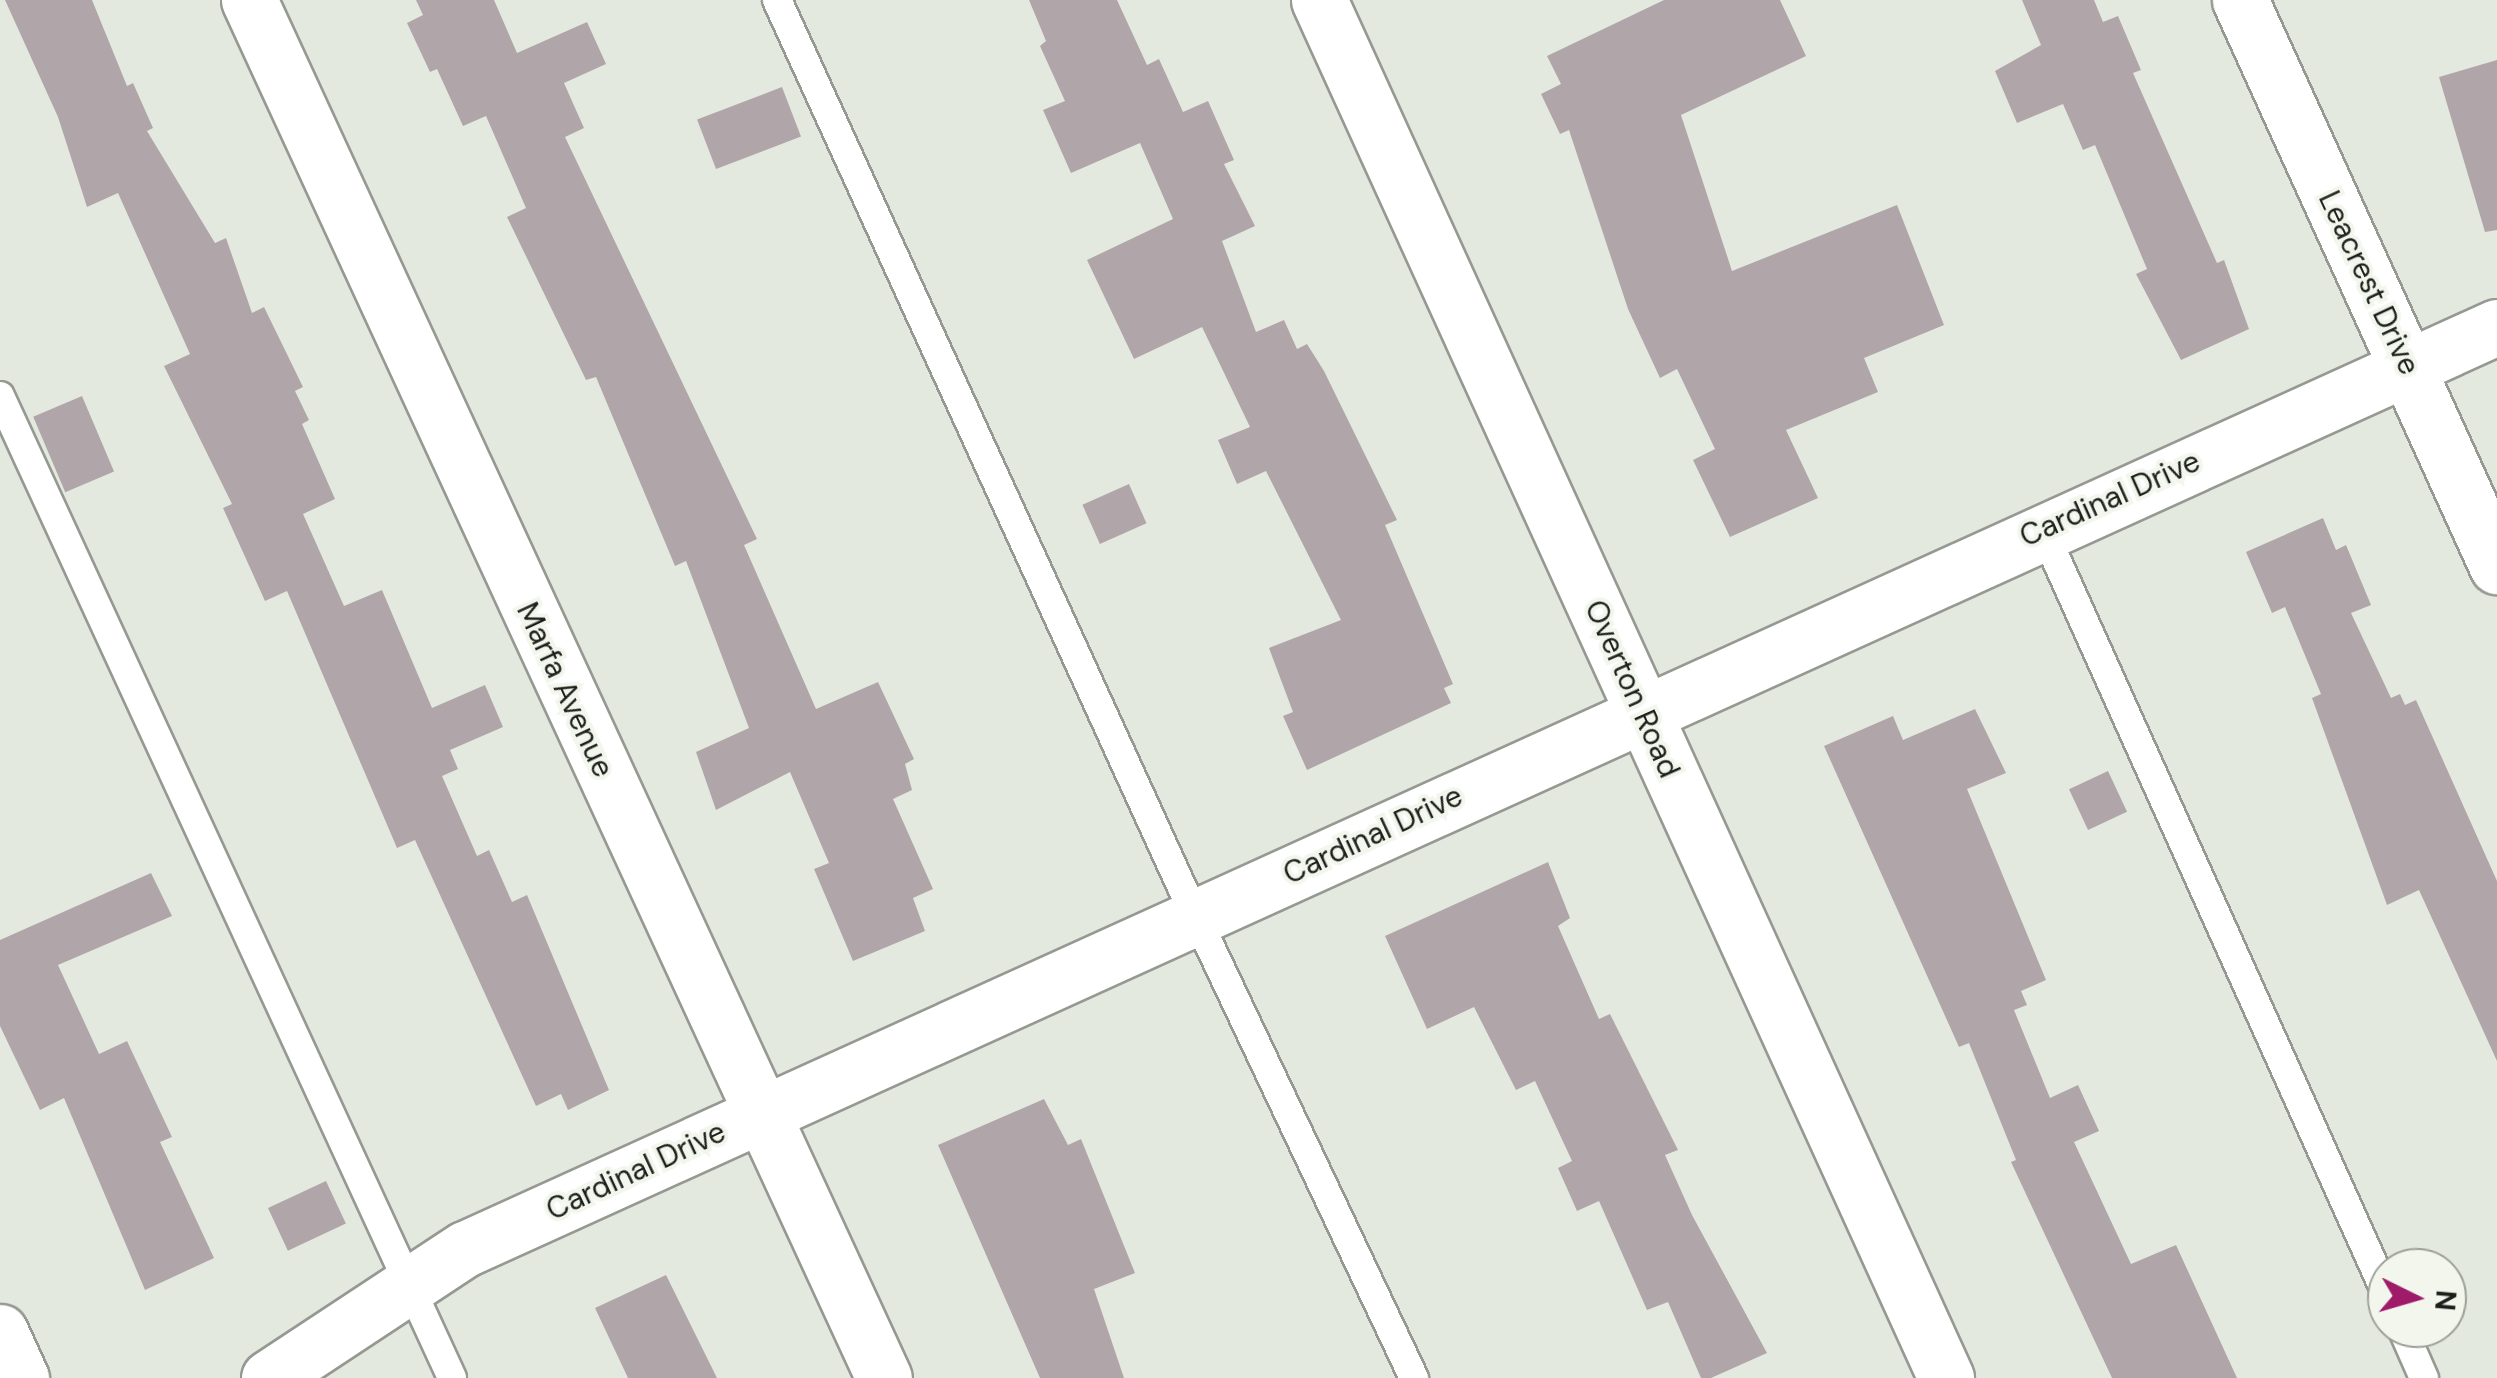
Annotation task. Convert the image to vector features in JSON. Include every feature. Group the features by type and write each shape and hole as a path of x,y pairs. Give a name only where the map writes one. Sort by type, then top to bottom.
{"street":[{"name":"Marfa Avenue","path":"249,0 759,1114 884,1378"},
{"name":"Overton Road","path":"1319,0 1946,1378"},
{"name":"Leacrest Drive","path":"2240,0 2497,566"},
{"name":"Cardinal Drive","path":"269,1378 465,1249 2042,528 2497,327"},
{"path":"0,1332 21,1378"}],"lane":[{"path":"778,0 1196,916 1414,1378"},
{"path":"0,396 452,1378"},
{"path":"2042,528 2367,1251"},
{"path":"2411,1348 2424,1378"}],"building":[{"path":"5,0 92,0 127,86 133,83 153,128 147,131 215,243 226,238 252,313 264,307 303,387 295,391 309,420 302,424 335,499 303,514 344,606 382,590 432,708 485,685 503,727 450,750 458,769 442,776 477,856 489,850 512,902 527,895 609,1090 568,1110 561,1094 536,1106 415,840 397,848 287,591 265,601 223,508 232,504 164,366 190,354 118,193 87,207 58,117"},
{"path":"416,0 494,0 517,53 587,22 606,64 564,83 584,128 565,137 757,539 744,545 816,709 878,682 914,759 905,764 912,790 893,799 933,889 913,898 925,931 853,961 814,869 829,863 790,772 716,810 696,752 749,728 686,561 675,566 596,377 586,380 507,217 526,208 486,116 463,126 437,69 430,72 407,23 423,15"},
{"path":"1029,0 1117,0 1147,65 1159,59 1183,112 1208,101 1234,160 1224,164 1255,226 1222,241 1256,332 1284,320 1297,349 1307,344 1324,371 1397,520 1385,525 1453,684 1444,688 1451,703 1307,770 1283,716 1293,712 1269,648 1341,620 1266,471 1237,484 1218,440 1250,427 1202,327 1134,359 1087,260 1173,219 1140,143 1071,173 1043,110 1065,101 1040,46 1046,41"},
{"path":"1664,0 1780,0 1806,56 1681,115 1732,271 1897,205 1944,325 1864,358 1878,392 1786,430 1818,498 1730,537 1693,460 1715,449 1677,369 1660,378 1628,309 1569,130 1560,134 1541,94 1561,84 1547,56"},
{"path":"2022,0 2094,0 2103,22 2118,16 2141,70 2133,73 2217,263 2224,260 2249,329 2181,360 2136,274 2147,269 2095,145 2083,150 2063,104 2017,123 1995,71 2041,45"},
{"path":"2497,60 2497,230 2485,232 2439,77"},
{"path":"782,87 801,136 716,169 697,120"},
{"path":"82,396 114,471 65,492 33,417"},
{"path":"1129,484 1146,523 1100,544 1082,505"},
{"path":"2323,518 2336,550 2346,545 2371,605 2351,613 2391,698 2400,694 2405,705 2416,700 2497,881 2497,1061 2419,890 2387,905 2312,698 2321,694 2285,607 2272,613 2246,552"},
{"path":"1975,709 2006,773 1967,789 2046,980 2021,991 2027,1005 2014,1010 2050,1098 2078,1085 2099,1131 2074,1142 2131,1264 2176,1245 2237,1378 2112,1378 2011,1162 2016,1160 1969,1043 1959,1047 1824,746 1893,716 1903,740"},
{"path":"2108,771 2127,812 2088,830 2069,789"},
{"path":"1548,862 1570,918 1558,926 1599,1019 1610,1014 1678,1150 1665,1155 1692,1215 1767,1353 1711,1378 1701,1378 1668,1302 1647,1310 1599,1201 1577,1211 1558,1168 1572,1161 1535,1081 1516,1090 1474,1007 1427,1029 1385,936"},
{"path":"151,873 172,916 58,965 99,1054 127,1041 172,1137 160,1142 214,1258 145,1290 64,1098 40,1110 0,1026 0,940"},
{"path":"1044,1099 1068,1145 1081,1139 1135,1273 1094,1289 1124,1378 1040,1378 938,1145"},
{"path":"326,1181 346,1224 288,1251 268,1208"},
{"path":"666,1275 717,1378 628,1378 595,1308"}]}
